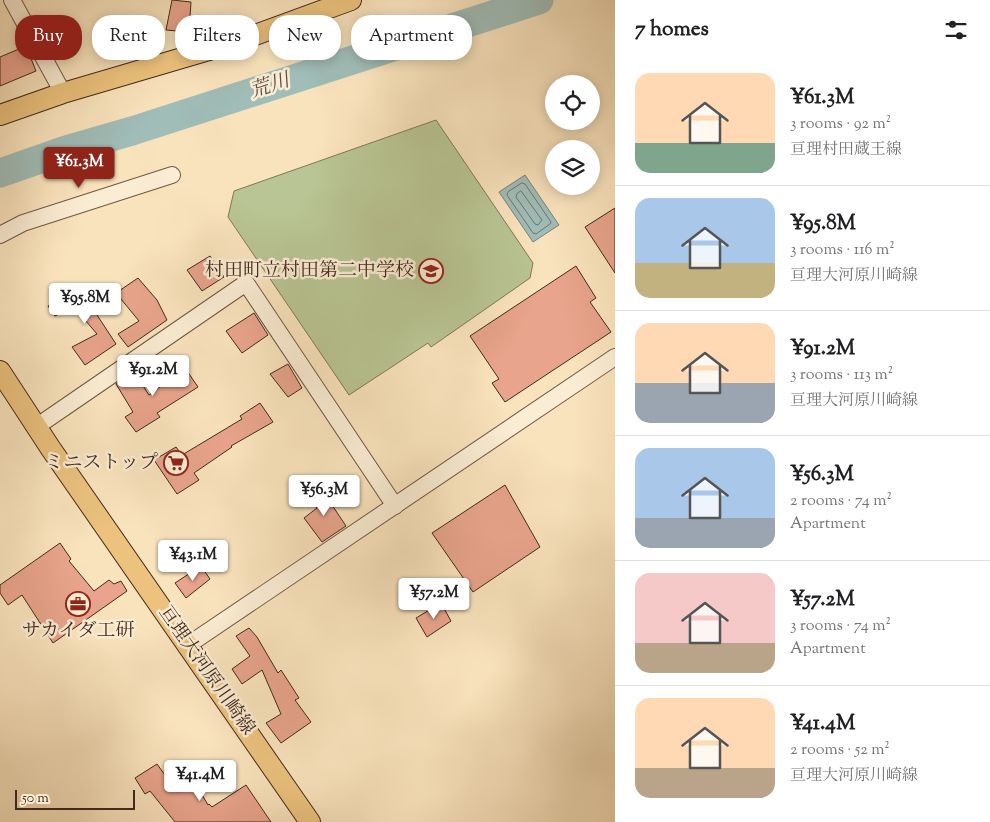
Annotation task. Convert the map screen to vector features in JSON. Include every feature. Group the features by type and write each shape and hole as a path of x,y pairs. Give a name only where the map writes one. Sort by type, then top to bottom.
{"main road":[{"path":"0,115 63,93 233,42 350,0"},
{"name":"亘理大河原川崎線","path":"0,371 310,822"}],"street":[{"path":"12,0 63,93"},
{"path":"0,235 23,224 172,175"},
{"path":"36,426 246,283 395,506"},
{"path":"188,644 615,356"}],"green space":[{"path":"436,120 533,263 530,278 431,347 428,343 349,395 228,217 234,191"}],"water":[{"path":"525,175 559,225 533,242 499,192"}],"building":[{"path":"172,0 191,2 190,15 175,15 175,31 166,30"},
{"path":"15,51 15,60 32,60 36,71 0,86 0,57"},
{"path":"615,208 615,273 585,227"},
{"path":"210,256 224,277 202,291 187,270"},
{"path":"576,266 596,298 590,302 611,332 505,402 492,383 499,379 470,336"},
{"path":"138,278 157,300 167,320 128,347 118,334 139,321 116,293"},
{"path":"78,286 116,344 85,365 72,347 97,334 74,307 55,316 48,306"},
{"path":"254,313 268,335 242,353 226,331"},
{"path":"288,364 302,388 288,397 270,374"},
{"path":"185,368 198,387 157,413 160,417 136,432 125,417 133,412 116,384 134,372 149,395"},
{"path":"260,403 273,422 231,446 194,473 199,480 177,494 154,460 176,447 182,455 242,419 240,416"},
{"path":"505,485 540,547 473,592 432,533"},
{"path":"320,487 346,526 322,542 304,518 317,508 308,495"},
{"path":"60,543 71,559 69,561 94,591 109,580 114,584 121,581 127,591 53,643 22,595 8,605 0,593 0,585"},
{"path":"201,566 210,579 186,598 175,583"},
{"path":"441,603 451,621 427,637 416,618"},
{"path":"249,628 257,637 278,673 281,670 299,698 295,700 311,722 281,743 266,723 281,714 262,670 242,684 232,669 250,656 236,636"},
{"path":"157,764 177,792 194,781 208,805 212,807 246,785 271,822 175,822 150,791 145,794 135,778"}],"waterway":[{"name":"荒川","path":"0,173 66,150 132,131 539,0"}],"place":[{"name":"村田町立村田第二中学校","path":"431,271"},
{"name":"ミニストップ","path":"176,463"},
{"name":"サカイダ工研","path":"78,604"}]}
